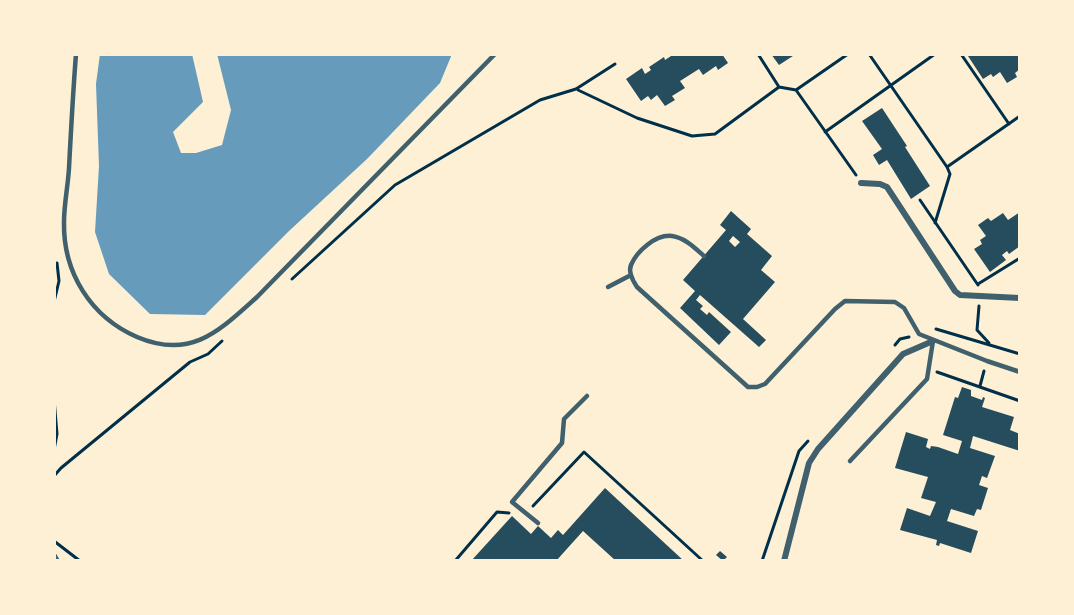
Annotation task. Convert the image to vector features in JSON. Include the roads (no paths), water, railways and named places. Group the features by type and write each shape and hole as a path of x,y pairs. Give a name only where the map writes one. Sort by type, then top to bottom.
{"street":[{"path":"861,183 880,184 887,187 955,291 960,295 1020,298"},
{"path":"784,561 809,463 818,449 903,354 933,341"},
{"path":"54,556 57,561"}],"lane":[{"path":"76,54 64,224 70,266 84,296 96,310 126,332 150,342 176,346 199,342 227,324 257,297 495,54"},
{"path":"704,256 685,240 670,236 660,238 648,244 631,265 631,275 637,287 748,387 765,384 845,301 895,302 904,308 919,334 1020,372"},
{"path":"608,287 631,275"},
{"path":"850,461 927,379 933,341"},
{"path":"538,523 512,502 562,443 564,419 586,396"}],"water":[{"path":"100,54 192,54 203,102 173,132 181,153 196,153 222,145 231,110 217,54 452,54 440,83 367,159 289,231 205,315 150,314 109,274 95,232 99,166 96,84"}]}
